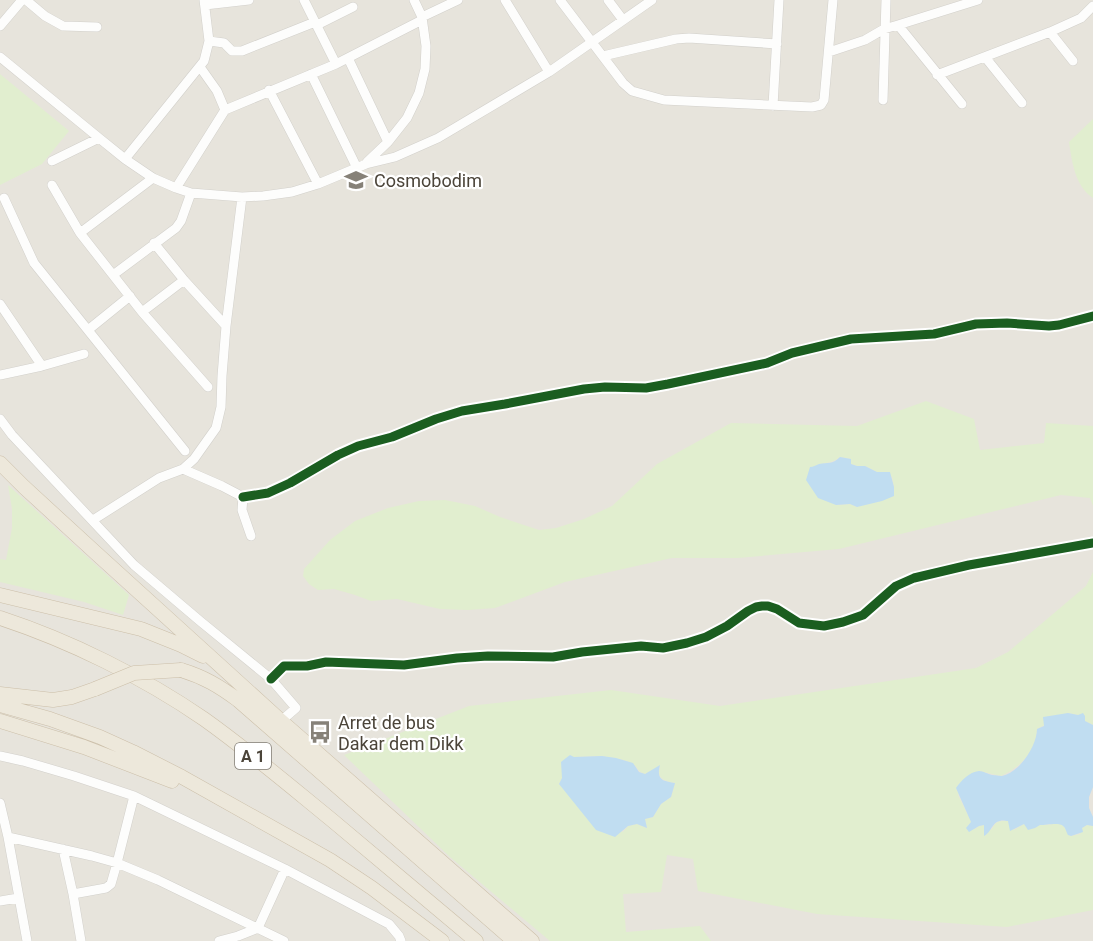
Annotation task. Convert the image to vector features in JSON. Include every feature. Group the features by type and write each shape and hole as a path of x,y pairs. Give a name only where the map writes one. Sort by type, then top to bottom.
{"highway":[{"path":"0,463 281,721 532,941"},
{"path":"0,595 141,629 219,663"},
{"name":"A 1","path":"0,618 49,636 100,659 202,718 264,763 476,941"},
{"path":"0,694 53,700 72,697 134,673 181,670 218,684 514,941"},
{"path":"0,705 50,719 100,737 158,764 330,860 372,888 442,941"},
{"path":"0,721 94,750 251,816"}],"street":[{"path":"0,27 24,0 63,26 97,27"},
{"path":"125,159 204,62 209,40 204,3 249,0"},
{"path":"304,0 336,64"},
{"path":"361,166 388,142 407,118 419,93 425,69 426,46 422,19 414,0"},
{"path":"176,188 225,110 336,64 458,0"},
{"path":"506,0 549,72"},
{"path":"560,0 623,84 632,90 664,100 812,107 821,105 824,100 832,0"},
{"path":"608,0 623,20"},
{"path":"0,57 125,159 153,178 191,193 242,197 263,196 292,192 318,184 361,166 395,157 438,138 549,72 652,0"},
{"path":"773,106 779,0"},
{"path":"883,100 886,0"},
{"path":"829,52 865,40 898,24 978,0"},
{"path":"937,75 1050,32 1081,18 1093,6"},
{"path":"209,40 224,43 232,51 242,51 316,24 353,7"},
{"path":"898,24 962,104"},
{"path":"1050,32 1073,61"},
{"path":"603,56 689,38 777,44"},
{"path":"985,57 1022,103"},
{"path":"348,58 388,142"},
{"path":"200,68 217,91 225,110"},
{"path":"311,74 361,166"},
{"path":"269,90 318,184"},
{"path":"52,161 99,138"},
{"path":"80,233 153,178"},
{"path":"52,185 80,233 142,312 208,387"},
{"path":"113,275 176,228 181,221 191,193"},
{"path":"93,520 159,478 183,469 194,459 216,428 221,407 226,326 242,197"},
{"path":"4,198 34,263 185,451"},
{"path":"154,243 226,326"},
{"path":"142,312 184,280"},
{"path":"88,330 130,296"},
{"path":"0,304 42,366"},
{"path":"183,469 243,497 268,494 348,450 392,437 462,411 584,389 646,388 668,384 767,363 851,339 934,334 976,324 1007,323 1049,326 1093,316"},
{"path":"0,375 84,354"},
{"path":"0,419 12,435 134,565 271,679 296,708 281,721"},
{"path":"243,497 242,510 251,536"},
{"path":"271,679 284,666 307,666 326,662 404,665 481,656 553,657 641,646 663,648 706,637 748,611 762,606 777,609 799,623 824,626 863,615 896,586 914,578 969,565 1093,543"},
{"path":"0,756 22,760 134,796 285,869 389,924 402,941"},
{"path":"73,894 106,888 111,884 134,796"},
{"path":"0,803 27,941"},
{"path":"8,837 117,863 158,880 284,941"},
{"path":"63,849 81,941"},
{"path":"219,941 258,928 285,869"},
{"path":"0,901 18,898"}],"shaded area":[{"path":"0,0 1093,0 1093,941 0,941"}],"green space":[{"path":"0,74 69,131 42,164 0,185"},
{"path":"1093,119 1093,198 1078,180 1069,142"},
{"path":"926,401 974,419 980,450 1044,443 1046,423 1093,426 1093,506 1090,498 1061,495 839,549 738,558 672,558 565,582 495,608 440,609 397,599 371,601 334,589 318,590 303,576 304,569 330,540 355,521 388,508 419,501 445,500 475,506 539,530 556,528 584,519 612,506 657,464 731,423 857,426","holes":["840,457 851,459 851,464 884,472 892,477 894,487 857,507 850,504 836,505 814,467"]},
{"path":"8,485 129,595 123,615 84,602 0,582 0,559 6,560 12,528"},
{"path":"1093,572 1093,725 1078,715 1068,713 1037,729 1031,751 1021,763 1001,776 979,771 958,795 975,829 984,825 984,831 992,829 997,823 1003,821 1009,821 1014,830 1024,824 1035,828 1039,825 1061,824 1071,836 1080,834 1082,828 1087,825 1093,826 1093,910 1007,927 817,914 698,891 693,859 667,855 661,892 623,894 626,932 700,926 711,941 550,941 450,857 344,755 469,706 611,690 720,706 976,668 1008,652 1086,586","holes":["602,756 630,762 645,774 660,767 660,777 675,783 671,797 661,804 653,817 645,819 647,828 637,824 628,826 623,832 559,784 574,757"]}],"water":[{"path":"840,457 851,459 851,464 865,466 877,472 890,472 894,496 857,507 850,504 836,505 818,498 806,480 810,467 832,462"},
{"path":"1068,713 1078,715 1083,713 1085,721 1093,725 1093,787 1089,797 1089,808 1093,817 1093,826 1087,825 1082,828 1083,832 1071,836 1059,824 1040,825 1028,830 1024,824 1010,831 1008,821 1002,821 995,823 984,836 984,825 969,832 966,828 971,822 956,788 960,783 975,772 981,771 1002,776 1015,770 1030,751 1037,729 1044,726 1043,717"},
{"path":"570,755 616,758 633,763 639,772 645,774 660,765 660,777 675,783 671,797 661,804 653,817 645,819 647,828 637,824 628,826 615,837 596,830 559,784 562,778 561,762"}],"cycle path":[{"path":"243,497 268,493 358,446 392,437 462,411 584,389 646,388 668,384 767,363 792,353 851,339 934,334 976,324 1007,323 1049,326 1093,316"},
{"path":"271,679 284,666 307,666 326,662 404,665 457,658 553,657 641,646 663,648 706,637 748,611 762,606 777,609 799,623 824,626 863,615 896,586 914,578 969,565 1093,543"}],"place":[{"name":"Cosmobodim","path":"356,180"},
{"name":"Arret de bus Dakar dem Dikk","path":"320,732"}]}
